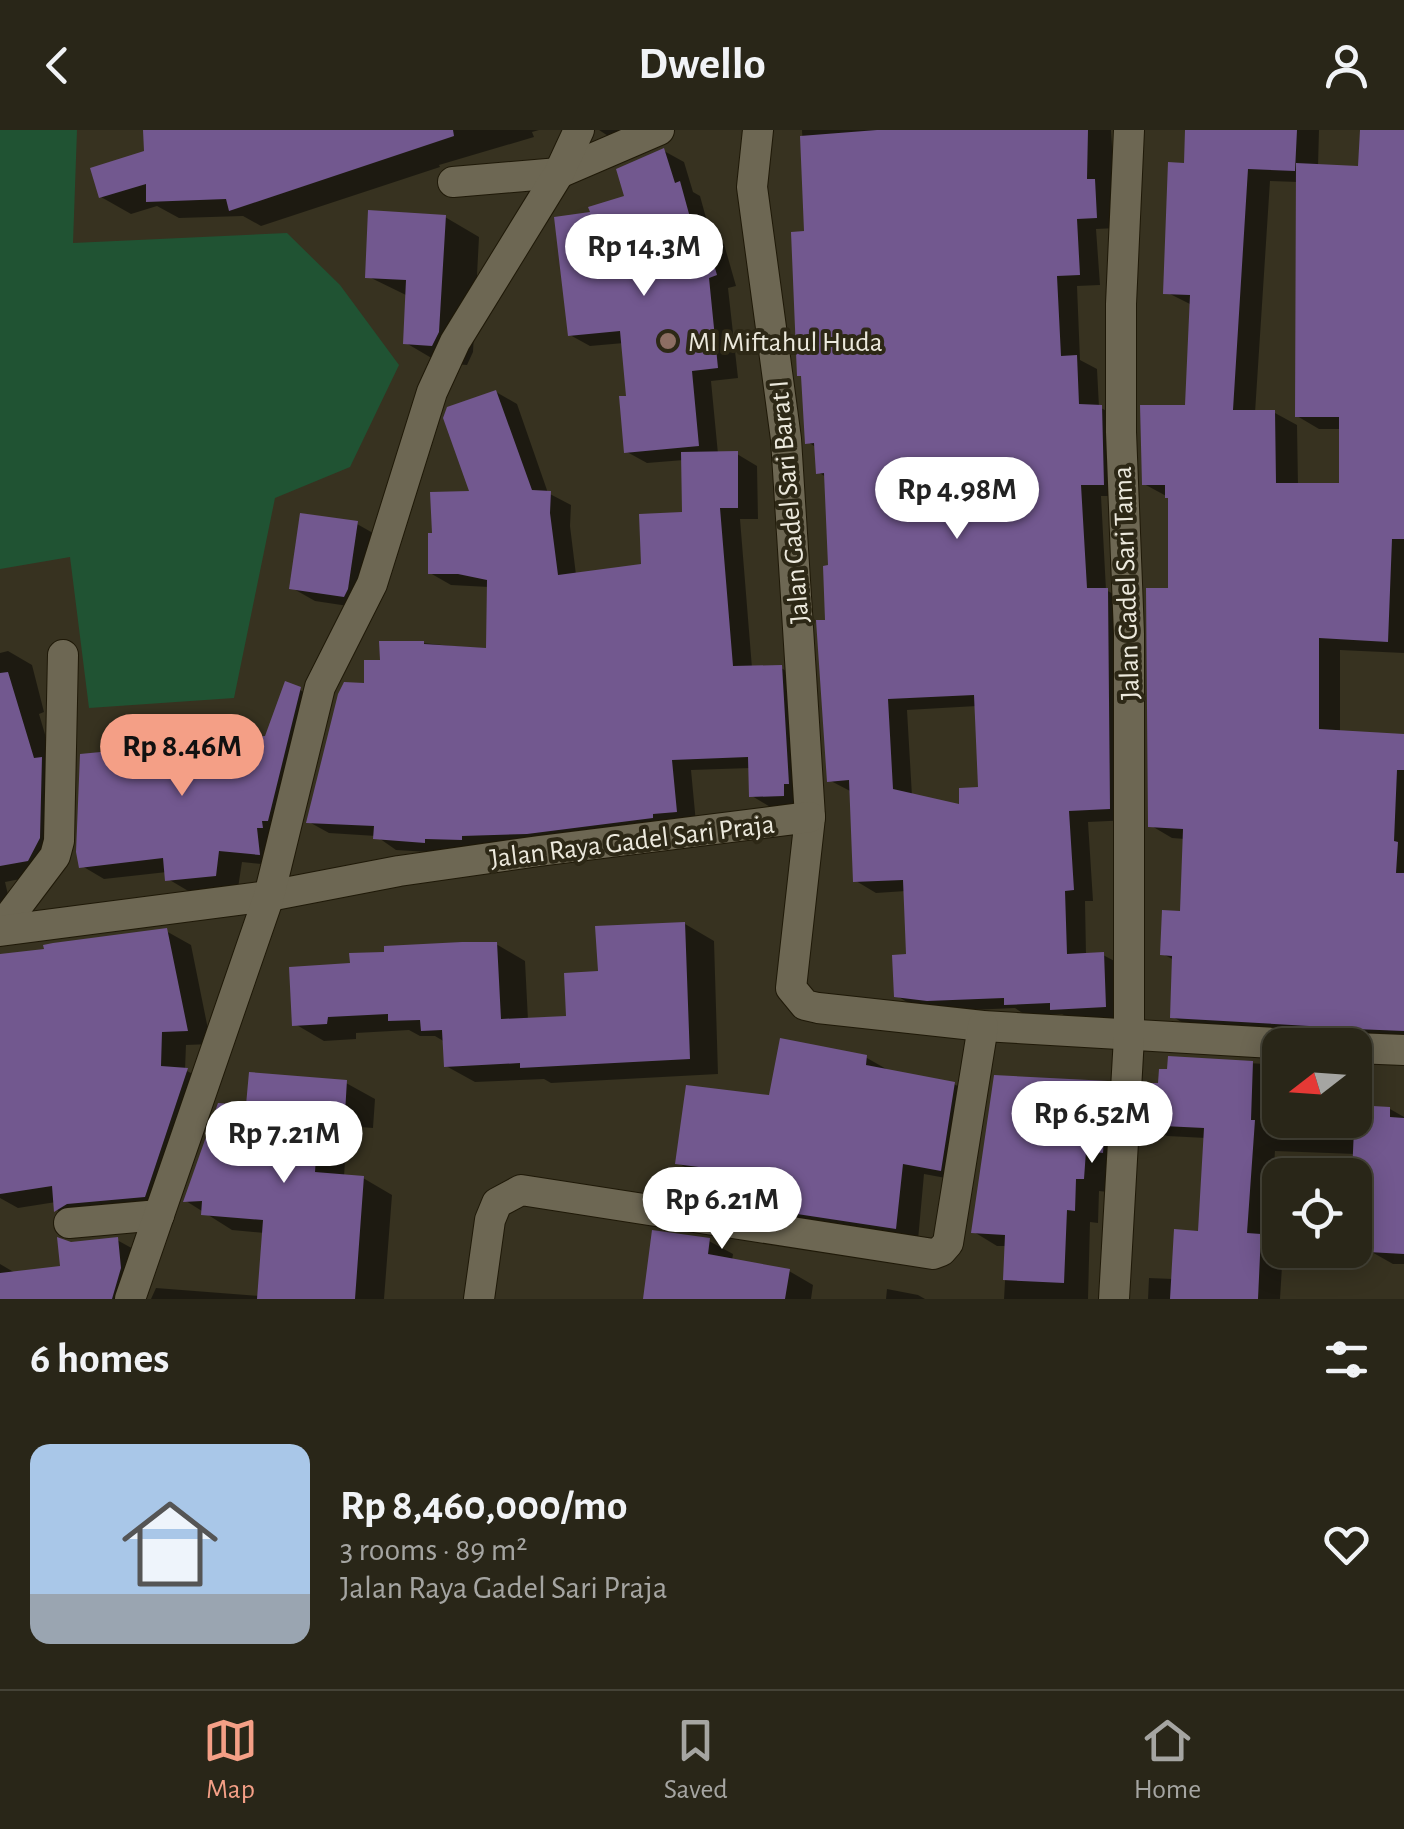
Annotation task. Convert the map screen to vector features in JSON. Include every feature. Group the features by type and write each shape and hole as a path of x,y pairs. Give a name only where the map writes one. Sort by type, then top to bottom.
{"street":[{"path":"130,1299 269,896 320,687 372,584 432,392 455,342 559,173 579,130"},
{"path":"453,182 559,173 658,130"},
{"name":"Jalan Gadel Sari Barat I","path":"758,130 752,187 786,438 810,816"},
{"name":"Jalan Gadel Sari Tama","path":"1114,1299 1129,1037 1129,634 1120,304 1129,130"},
{"path":"0,930 55,856 59,842 63,655"},
{"name":"Jalan Raya Gadel Sari Praja","path":"0,930 269,896 538,850 810,816 791,988 805,1005 982,1026 1262,1043"},
{"path":"479,1299 496,1203 521,1190 933,1254 942,1252 948,1243 982,1026"},
{"path":"1372,1049 1404,1050"},
{"path":"69,1223 159,1215"}],"green space":[{"path":"0,130 77,130 73,243 287,233 340,285 399,365 350,467 275,498 234,698 89,708 70,557 0,569"}],"building":[{"path":"143,130 453,130 454,136 229,211 226,199 146,202 146,184 99,198 90,168 144,151"},
{"path":"877,130 1088,130 1087,179 1095,179 1097,218 1077,219 1080,275 1057,276 1061,356 1077,355 1079,404 1102,405 1104,485 1081,485 1087,588 1108,588 1110,809 1069,811 1074,890 1065,891 1067,954 1104,952 1106,1007 1050,1010 1050,1003 1004,1005 1004,998 927,1001 894,997 892,955 906,954 903,880 853,882 849,780 827,782 816,620 825,620 823,566 828,565 824,473 816,474 814,443 805,444 801,376 797,376 791,232 804,231 800,136","holes":["974,695 978,787 959,788 959,804 893,789 888,699"]},
{"path":"1185,130 1297,130 1295,171 1248,169 1233,410 1275,410 1276,483 1339,483 1339,417 1295,417 1296,163 1358,166 1360,130 1404,130 1404,539 1392,539 1388,642 1319,638 1319,729 1404,734 1404,770 1397,770 1394,841 1398,842 1396,873 1404,873 1404,1031 1170,1018 1172,956 1160,955 1162,910 1180,911 1183,829 1148,827 1146,588 1168,588 1168,498 1165,485 1142,485 1140,405 1185,405 1190,295 1163,294 1168,162 1184,163"},
{"path":"664,148 675,183 680,181 694,232 704,230 717,275 709,278 718,368 692,371 699,446 624,453 619,396 626,396 620,331 568,336 554,217 590,212 588,207 624,196 616,169"},
{"path":"368,210 446,215 439,332 432,346 403,344 406,280 365,278"},
{"path":"496,390 532,490 551,491 558,575 641,564 639,514 682,512 681,452 738,451 738,508 720,508 733,666 782,665 789,784 784,784 784,796 749,797 748,757 672,760 677,812 653,814 653,818 527,834 462,836 462,840 425,839 425,843 373,839 374,826 306,823 338,694 344,682 364,683 364,660 380,660 379,641 486,648 487,580 458,574 428,574 428,533 432,533 430,492 469,491 443,418 447,407"},
{"path":"300,513 358,521 344,597 289,589"},
{"path":"8,672 34,758 42,757 40,838 28,861 0,866 0,673"},
{"path":"285,681 301,687 268,821 262,821 263,828 257,828 260,855 219,851 216,876 165,881 163,858 79,868 76,852 80,754 265,736"},
{"path":"685,922 690,1059 520,1068 520,1063 444,1067 442,1030 421,1031 420,1020 388,1021 388,1014 328,1017 327,1024 292,1026 289,967 350,963 349,953 384,952 384,946 462,942 497,942 501,1019 566,1016 564,973 598,971 595,926"},
{"path":"167,928 188,1031 162,1032 161,1066 188,1068 145,1197 67,1204 54,1212 52,1186 0,1194 0,954"},
{"path":"780,1038 867,1055 866,1065 955,1082 941,1171 903,1164 896,1229 764,1209 769,1176 675,1164 686,1085 769,1095"},
{"path":"1168,1056 1253,1061 1251,1120 1255,1120 1247,1233 1261,1234 1258,1299 1170,1299 1174,1229 1198,1231 1204,1128 1143,1125 1145,1083 1158,1083 1159,1069 1167,1069"},
{"path":"249,1072 347,1080 345,1113 319,1111 315,1172 364,1176 355,1299 257,1299 263,1220 201,1215 202,1201 183,1202 218,1103 246,1105"},
{"path":"994,1075 1108,1081 1103,1153 1086,1151 1084,1179 1076,1179 1075,1211 1067,1210 1064,1283 1003,1280 1005,1235 971,1233"},
{"path":"1372,1106 1390,1107 1390,1117 1404,1118 1404,1254 1372,1252 1372,1158 1353,1158 1354,1138 1372,1138"},
{"path":"652,1230 710,1238 708,1254 790,1269 785,1299 643,1299"},
{"path":"57,1237 71,1242 118,1237 121,1268 112,1299 0,1299 0,1273 60,1266"}],"place":[{"name":"MI Miftahul Huda","path":"668,341"}]}
